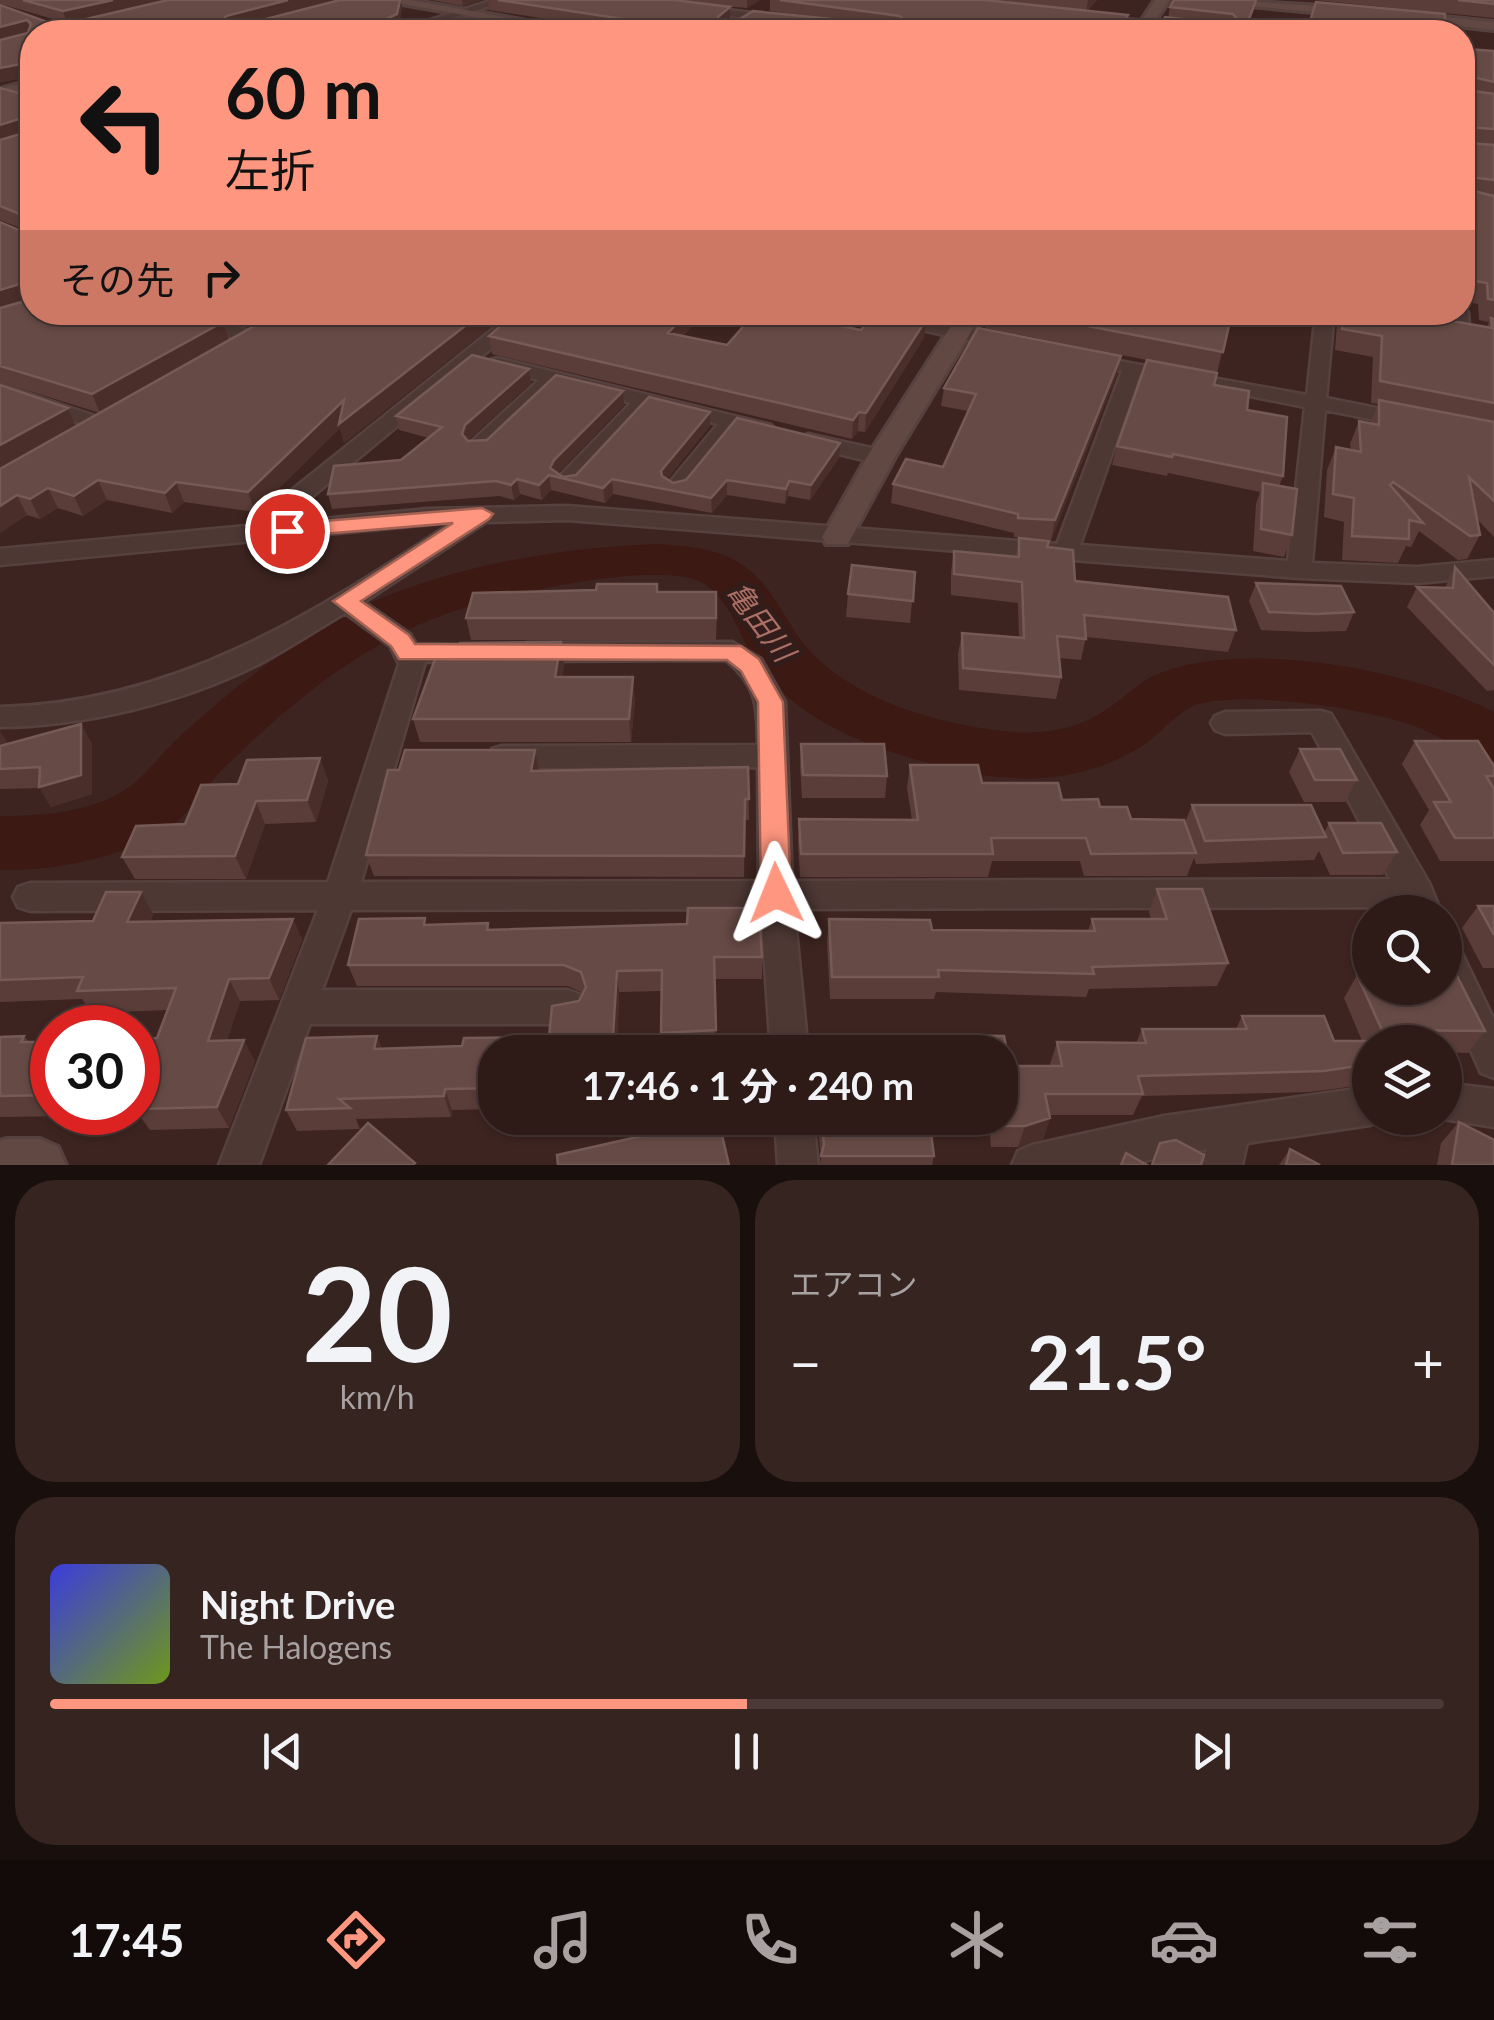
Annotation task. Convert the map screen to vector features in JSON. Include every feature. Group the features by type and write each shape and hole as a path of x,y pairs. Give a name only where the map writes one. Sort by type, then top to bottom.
{"street":[{"path":"387,0 500,20"},
{"path":"440,20 504,0"},
{"path":"744,20 773,0"},
{"path":"1229,0 1378,14"},
{"path":"1267,0 1456,20"},
{"path":"695,9 789,20"},
{"path":"1397,16 1446,20"},
{"path":"1077,17 1095,20"},
{"path":"209,325 253,338"},
{"path":"252,534 510,325"},
{"path":"837,537 881,457 965,325"},
{"path":"971,325 1017,345"},
{"path":"1299,570 1323,325"},
{"path":"1075,356 1423,423"},
{"path":"469,358 881,457"},
{"path":"1066,551 1133,367"},
{"path":"478,447 553,378"},
{"path":"6,397 109,420 67,444"},
{"path":"567,482 645,400"},
{"path":"676,488 731,421"},
{"path":"0,556 482,514 567,513 1464,583 1494,568"},
{"path":"0,717 49,716 174,687 248,658 482,514"},
{"path":"239,1165 340,896 413,664 404,647 345,601"},
{"path":"404,647 732,652 751,666 770,702 776,893 788,1035"},
{"path":"1225,723 1320,721 1417,895"},
{"path":"481,757 772,756"},
{"path":"384,757 422,757"},
{"path":"30,898 776,893 1352,902"},
{"path":"1462,991 1494,1060"},
{"path":"298,1007 568,1007"},
{"path":"1462,1104 1494,1108"},
{"path":"1032,1165 1164,1136 1224,1146 1352,1111"},
{"path":"795,1135 798,1165"},
{"path":"6,1165 40,1165"}],"building":[{"path":"23,0 113,0 63,11"},
{"path":"168,0 288,0 223,20 82,20"},
{"path":"340,0 400,0 397,14 388,18 262,20"},
{"path":"498,0 674,0 730,7 719,20 630,20"},
{"path":"780,0 984,0 1128,15 1125,20 904,20 900,16"},
{"path":"1174,0 1256,0 1249,20 1234,20 1233,14 1170,7"},
{"path":"1458,0 1494,0 1494,4"},
{"path":"1316,2 1445,14 1445,20 1310,20"},
{"path":"0,5 42,20 20,20 0,27"},
{"path":"753,11 842,20 738,20"},
{"path":"20,35 20,64 0,68 0,40"},
{"path":"1475,50 1494,51 1494,82 1475,77"},
{"path":"0,88 20,94 20,119 0,125"},
{"path":"1475,91 1494,94 1494,129 1475,128"},
{"path":"20,134 20,214 0,206 0,140"},
{"path":"1475,143 1494,145 1494,180 1475,178"},
{"path":"1475,191 1494,196 1494,300 1488,299 1487,283 1475,281"},
{"path":"0,222 20,231 20,284 0,290"},
{"path":"20,302 20,325 218,325 92,394 0,366 0,308"},
{"path":"1491,318 1494,319 1494,403 1380,381 1382,336 1342,329 1342,325 1492,328"},
{"path":"256,325 466,325 339,424 344,400 248,492 176,482 165,493 98,480 74,496 48,488 30,499 17,495 0,506 0,469"},
{"path":"501,325 676,325 668,333 727,345 745,325 836,325 861,330 865,325 923,325 866,413 859,412 853,420 489,336"},
{"path":"1083,325 1229,325 1223,352"},
{"path":"978,328 1121,356 1055,520 1018,518 1018,514 893,484 906,459 943,467 976,394 944,388"},
{"path":"472,355 529,369 465,425 462,434 468,441 487,440 556,375 623,391 554,460 550,468 563,477 576,475 649,397 710,412 661,471 673,483 686,480 737,418 840,443 811,485 789,481 786,489 727,480 711,498 612,479 603,488 549,475 539,485 517,479 511,485 496,481 328,494 334,466 401,460 442,427 396,416"},
{"path":"1147,360 1217,373 1214,385 1249,391 1247,410 1287,417 1283,476 1117,446"},
{"path":"0,385 68,408 0,445"},
{"path":"1379,400 1494,422 1494,501 1469,477 1480,535 1470,536 1393,482 1390,485 1423,523 1409,520 1409,539 1352,536 1354,498 1333,494 1336,447 1361,452 1359,421 1379,425"},
{"path":"1263,483 1297,489 1292,535 1261,529"},
{"path":"1019,538 1049,541 1047,547 1073,550 1075,581 1228,597 1236,630 1084,615 1086,639 1057,636 1061,677 963,668 962,633 1024,638 1022,582 954,574 954,551 1019,557"},
{"path":"852,565 915,572 913,601 848,594"},
{"path":"1455,567 1494,613 1494,665 1417,587 1453,588"},
{"path":"1256,583 1341,586 1354,612 1269,612"},
{"path":"597,584 657,584 657,592 716,592 716,618 466,618 473,593 596,590"},
{"path":"561,642 555,677 633,677 629,719 413,719 439,648 458,648 460,643"},
{"path":"81,724 81,775 39,787 40,767 0,769 0,746"},
{"path":"1415,741 1478,741 1494,766 1494,776 1486,776 1494,789 1494,838 1455,838 1434,802 1451,802"},
{"path":"801,744 884,744 887,776 803,775"},
{"path":"1300,749 1340,749 1357,780 1315,780"},
{"path":"405,750 535,750 531,771 748,767 744,856 366,855 388,770 399,770"},
{"path":"320,758 307,800 256,801 235,856 122,857 136,826 185,824 201,785 238,784 247,760"},
{"path":"910,765 978,765 982,783 1058,783 1062,800 1098,799 1100,807 1127,807 1131,819 1184,820 1196,853 1091,854 1086,838 991,838 993,854 801,854 799,819 918,820"},
{"path":"1192,805 1311,805 1326,837 1205,841"},
{"path":"1329,823 1381,823 1397,852 1343,853"},
{"path":"1157,889 1202,889 1228,963 1092,967 1094,974 938,970 939,977 832,977 829,919 930,920 932,930 1095,931 1092,919 1167,919"},
{"path":"106,892 141,892 127,922 293,919 269,978 229,979 208,1041 244,1040 217,1107 160,1108 160,1030 176,988 77,991 83,977 0,980 0,923 93,921"},
{"path":"1478,906 1494,906 1494,935"},
{"path":"688,908 759,908 762,957 714,957 716,1030 661,1033 662,970 617,971 613,1035 549,1035 552,1006 579,1001 586,987 581,972 564,965 348,965 359,919 425,918 424,925 488,923 487,930 687,924"},
{"path":"1462,986 1485,1031 1462,1031 1462,1025 1380,1025 1371,1005 1462,1005"},
{"path":"1242,1016 1324,1016 1334,1041 1352,1041 1352,1067 1324,1071 1138,1076 1143,1094 1045,1094 1050,1118 1018,1126 1018,1066 1062,1066 1057,1042 1146,1043 1142,1029 1247,1029"},
{"path":"24,1036 21,1042 30,1042 30,1095 0,1096 0,1037"},
{"path":"377,1036 374,1049 462,1046 464,1038 478,1038 478,1088 445,1089 444,1096 339,1099 350,1108 286,1110 306,1038"},
{"path":"368,1123 415,1163 328,1165"},
{"path":"1462,1124 1494,1140 1494,1165 1452,1165"},
{"path":"646,1135 722,1135 729,1165 558,1165 557,1155"},
{"path":"823,1135 931,1135 934,1156 821,1156"},
{"path":"1176,1140 1204,1155 1201,1165 1152,1165 1160,1143"},
{"path":"1290,1149 1320,1165 1286,1165"},
{"path":"1126,1153 1147,1165 1121,1165"}],"waterway":[{"name":"亀田川","path":"0,843 71,837 139,814 283,682 375,623 444,596 543,572 622,561 692,562 718,570 747,597 782,657 823,694 902,732 958,747 1023,756 1077,750 1129,725 1176,690 1228,681 1321,684 1381,694 1439,712 1494,739"}],"route":[{"path":"287,531 482,514 345,601 400,640 407,653 732,652 751,666 770,702 776,893"}]}
